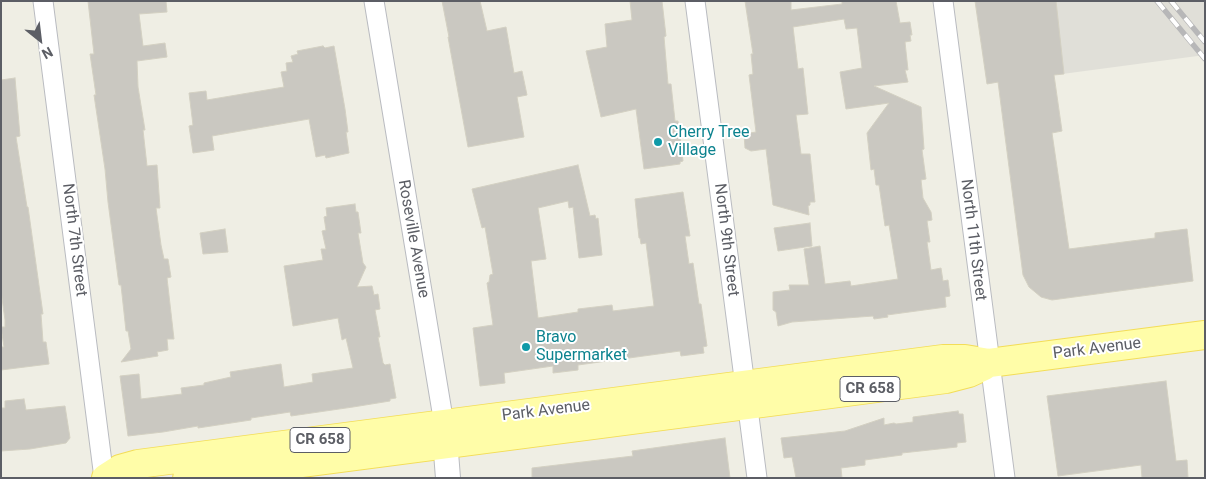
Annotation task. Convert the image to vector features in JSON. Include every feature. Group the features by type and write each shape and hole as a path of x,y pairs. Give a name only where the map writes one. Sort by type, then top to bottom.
{"main road":[{"name":"Park Avenue","path":"105,478 120,469 138,464 445,434 747,395 946,379 969,373 989,363 1204,338"},
{"name":"Park Avenue","path":"187,478 445,434"}],"street":[{"name":"North 7th Street","path":"43,1 105,478"},
{"name":"Roseville Avenue","path":"374,1 445,434 448,478"},
{"name":"North 9th Street","path":"695,1 757,478"},
{"name":"North 11th Street","path":"943,1 1005,478"}],"shaded area":[{"path":"976,1 1205,1 1205,55 987,84"}],"building":[{"path":"88,1 166,1 167,12 139,14 143,46 165,43 167,57 137,61 147,166 157,165 160,208 156,208 164,259 168,259 171,277 167,278 174,339 167,339 168,350 157,352 158,356 121,362 131,349 128,331 126,331 121,285 119,285 94,95 96,95 90,54 94,54"},
{"path":"442,1 480,1 487,31 506,27 514,73 522,71 527,95 517,97 524,137 468,147"},
{"path":"630,1 662,1 668,84 671,84 675,121 678,121 683,161 680,164 644,169 636,109 601,117 586,51 607,47 605,24 632,20"},
{"path":"745,1 791,1 791,10 842,4 842,1 896,1 900,23 910,22 911,41 905,42 908,70 905,70 908,82 874,86 921,107 924,149 922,150 926,179 921,180 923,198 931,212 932,220 927,221 930,242 927,242 931,270 941,268 943,281 948,280 950,296 945,297 946,307 887,315 888,317 874,319 873,316 792,322 778,326 776,312 773,310 773,292 790,290 789,285 809,285 804,249 820,246 825,284 850,281 851,286 898,279 889,225 885,226 879,185 876,185 874,169 871,170 867,133 889,103 846,109 840,72 862,68 857,28 846,29 844,19 793,27 798,69 803,68 808,114 796,115 801,154 810,154 815,202 810,202 808,206 809,215 773,205 766,149 751,151 745,148 744,134 756,132 749,75 753,74 751,54 753,54"},
{"path":"975,1 1056,1 1064,74 1054,75 1062,131 1052,133 1069,249 1155,238 1155,233 1187,229 1193,281 1052,300 1041,297 1029,287 1023,275 998,82 987,84"},
{"path":"323,46 325,48 334,46 345,109 349,153 326,158 325,155 316,157 309,119 212,136 214,150 193,153 189,126 193,125 189,93 206,91 207,100 284,87 281,72 287,71 286,63 293,62 291,56 298,54 297,51"},
{"path":"15,78 20,136 16,137 43,314 41,314 43,342 46,342 49,364 1,370 1,347 4,347 1,327 5,327 5,320 1,291 1,80"},
{"path":"578,165 590,216 595,215 596,219 598,218 602,255 579,258 573,207 569,208 568,201 538,208 546,259 531,261 538,318 578,312 578,309 612,305 613,311 654,306 646,243 641,244 639,238 635,199 683,192 690,236 685,236 689,264 693,263 707,346 703,347 704,353 681,356 680,351 578,365 578,370 553,373 553,366 504,373 505,383 480,386 473,328 493,325 487,283 489,282 490,275 493,274 485,227 482,228 472,189"},
{"path":"355,204 361,233 358,233 363,263 366,267 357,287 372,286 374,295 378,294 380,309 375,310 380,337 378,337 383,363 385,365 390,364 396,398 390,399 390,401 291,416 290,412 198,428 198,426 128,436 120,376 139,374 141,399 182,394 181,388 204,385 204,383 231,377 230,372 281,364 284,387 313,382 312,374 353,368 346,338 342,340 338,318 293,326 284,266 323,260 321,249 326,249 322,231 326,230 324,217 327,216 326,208"},
{"path":"810,223 812,246 778,251 774,228"},
{"path":"225,229 228,252 203,254 200,233"},
{"path":"1166,381 1176,461 1187,460 1188,478 1142,478 1141,465 1058,476 1047,396"},
{"path":"24,399 26,410 65,406 70,438 66,443 30,449 1,451 1,408 5,408 5,401"},
{"path":"958,411 959,414 963,414 966,442 957,443 957,447 902,453 902,455 865,460 865,465 841,468 842,478 796,478 792,457 784,458 781,438 845,431 884,418 884,425 896,424 913,422 913,417"},
{"path":"725,438 730,478 532,478 532,468 633,456 632,451"}],"railway":[{"path":"1157,1 1205,59"},
{"path":"1171,1 1205,42"}],"place":[{"name":"Cherry Tree Village","path":"658,142"},
{"name":"Bravo Supermarket","path":"526,347"}]}
